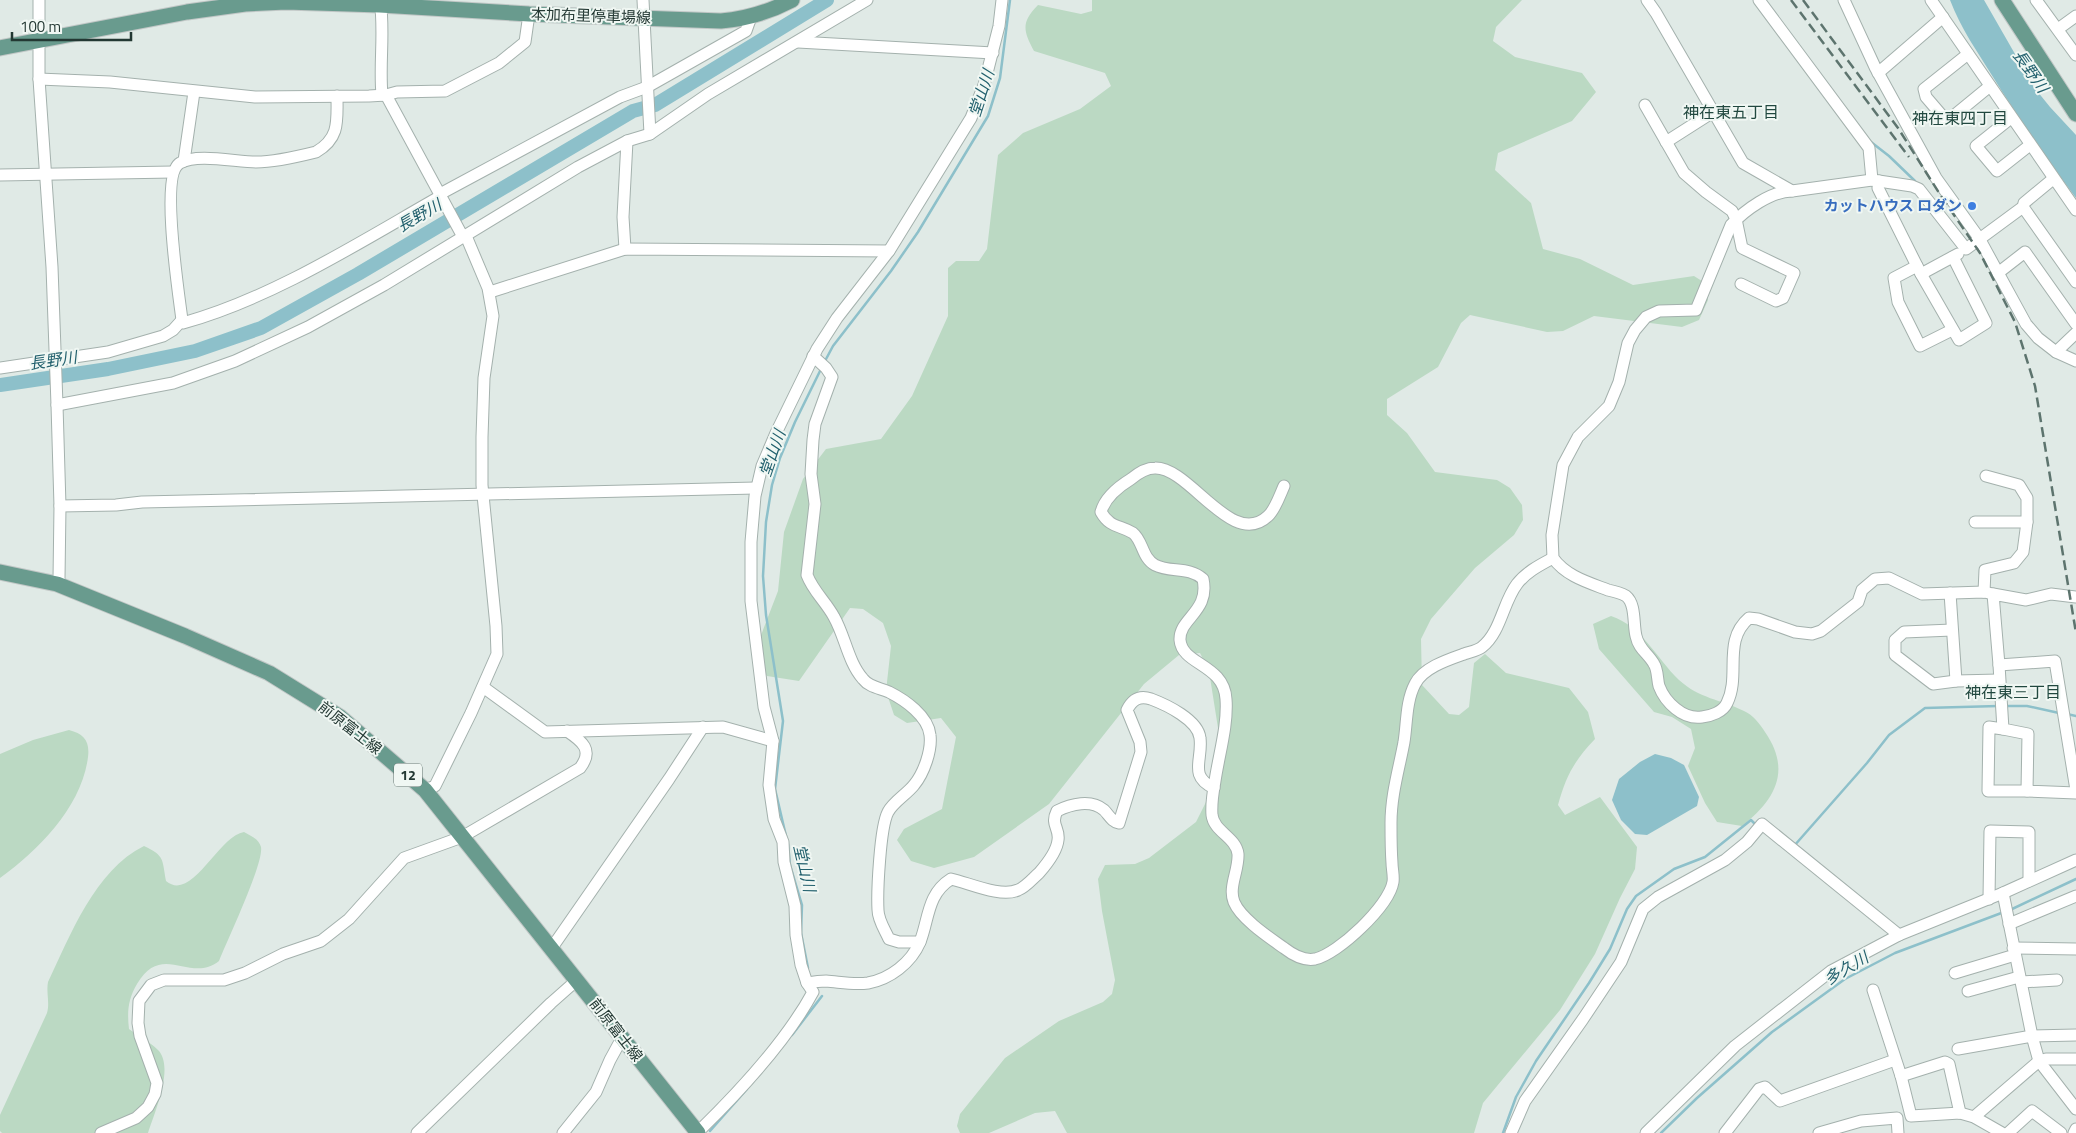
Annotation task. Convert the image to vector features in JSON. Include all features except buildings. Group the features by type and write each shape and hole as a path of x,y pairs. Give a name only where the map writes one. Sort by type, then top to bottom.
{"main road":[{"name":"本加布里停車場線","path":"0,48 187,12 246,4 380,2 529,14 721,21 751,17 770,11 792,0"},
{"path":"2007,2 2076,114"},
{"name":"前原富士線","path":"0,572 57,584 269,673 340,716 425,790 698,1133"}],"street":[{"path":"39,0 39,79 46,174 57,405 60,506 59,579 57,584"},
{"path":"643,0 649,130"},
{"path":"57,405 173,383 235,361 344,308 538,191 627,140 649,130 867,0"},
{"path":"698,1133 751,1076 776,1045 813,992 807,983 796,935 796,906 784,862 782,842 774,819 769,785 773,741 764,707 751,601 751,542 756,488 762,466 776,433 813,356 837,318 889,251 971,118 984,85 993,53 1002,0"},
{"path":"1647,0 1743,164 1792,191"},
{"path":"1759,0 1869,148 1878,188 1919,270 1959,340 1986,323 1953,257"},
{"path":"1844,0 1878,73 1936,178 1979,238 2026,324 2038,338 2056,352 2076,361"},
{"path":"1930,0 2076,210"},
{"path":"2036,0 2076,55"},
{"path":"380,2 382,42 380,76 384,95 464,236 490,292 493,316 484,378 482,409 483,494 497,644 495,661 435,786 425,790"},
{"path":"39,79 110,82 255,97 384,95 397,92 445,91 499,63 526,42 529,14"},
{"path":"2058,29 2076,16"},
{"path":"182,320 183,323 208,316 306,272 620,97 648,88 746,31 751,17"},
{"path":"1878,73 1943,17"},
{"path":"798,42 993,53"},
{"path":"1968,54 1924,88 1926,97 1944,118 1951,118 1990,86"},
{"path":"184,162 194,92"},
{"path":"0,368 108,352 163,336 173,330 182,320 170,190 173,172 178,164 208,158 257,162 316,152 324,147 334,135 337,119 337,96"},
{"path":"1646,105 1684,174 1732,211 1736,219 1742,248 1794,273 1783,298 1776,301 1741,284"},
{"path":"1666,142 1713,112"},
{"path":"2011,118 1976,146 1996,171 2030,145"},
{"path":"625,250 623,217 627,140"},
{"path":"0,176 173,172"},
{"path":"1952,330 1920,346 1898,302 1894,278 1953,257 1966,249 2023,207 2024,203 2054,179"},
{"path":"1966,249 1919,190 1912,186 1875,180 1782,191 1754,206 1736,219 1731,225 1719,252 1696,310 1659,311 1646,317 1635,330 1628,343 1619,382 1609,406 1578,437 1564,465 1552,535 1553,558 1569,574 1626,596 1634,616 1636,638 1642,651 1656,667 1658,684 1664,697 1673,706 1694,718 1715,714 1727,704 1733,687 1737,631 1749,618 1758,618 1794,632 1812,634 1821,630 1858,602 1862,590 1875,579 1889,578 1922,594 1989,593 2026,600 2051,594 2076,597"},
{"path":"2023,207 2076,282"},
{"path":"490,292 625,250 889,251"},
{"path":"1998,273 2025,252 2076,324"},
{"path":"2056,352 2076,334"},
{"path":"813,356 826,368 832,377 815,424 813,440 811,474 815,504 807,575 810,585 834,616 854,664 862,678 869,684 907,702 925,721 930,734 930,749 915,784 888,811 882,828 880,865 878,912 883,927 889,938 900,942 920,942"},
{"path":"1284,486 1270,515 1258,524 1247,525 1230,518 1174,475 1154,468 1144,471 1116,490 1106,500 1101,512 1105,519 1115,526 1133,534 1148,560 1154,565 1189,571 1203,578 1204,597 1201,605 1185,626 1180,640 1184,651 1217,675 1222,682 1226,696 1226,713 1212,801 1212,817 1215,824 1235,844 1238,851 1238,862 1232,892 1238,909 1271,939 1290,953 1302,958 1313,960 1332,953 1368,920 1386,897 1393,882 1391,822 1393,794 1409,702 1414,685 1421,675 1432,668 1481,648 1490,637 1516,584 1531,571 1553,558"},
{"path":"1986,476 2019,485 2027,498 2027,522 2023,552 2014,563 1985,570 1999,665 2003,729"},
{"path":"60,506 151,502 756,488"},
{"path":"1975,522 2027,522"},
{"path":"1950,593 1956,681"},
{"path":"1952,630 1904,632 1895,640 1895,655 1933,684 1956,681 2000,680"},
{"path":"1999,665 2055,661 2076,792 1988,791 1989,727 2028,734 2028,791"},
{"path":"483,687 546,732 723,727 773,741"},
{"path":"807,983 825,981 849,984 868,983 888,976 906,964 920,942 935,895 943,884 951,880 1007,893 1019,890 1044,867 1058,840 1054,824 1057,811 1079,803 1093,804 1102,809 1115,822 1119,823 1141,752 1140,742 1127,710 1132,701 1139,698 1149,698 1173,709 1191,722 1200,737 1199,777 1204,784 1214,788"},
{"path":"551,949 703,728"},
{"path":"101,1133 136,1118 148,1107 156,1094 157,1083 138,1023 139,1001 151,985 164,980 212,981 230,978 246,973 283,954 321,941 349,919 404,858 462,837 580,768 586,757 584,746 581,740 567,731"},
{"path":"1511,1133 1525,1101 1584,1019 1621,962 1643,909 1658,897 1725,860 1747,842 1760,828 1791,848 1899,935"},
{"path":"1989,899 1990,831 2030,832 2029,881"},
{"path":"1646,1133 1735,1046 1831,971 1899,935 1989,899 2076,860"},
{"path":"2003,893 2014,952 2039,1061 2076,1109"},
{"path":"2009,924 2076,896"},
{"path":"1955,973 2014,952 2076,949"},
{"path":"1968,990 2020,979 2057,980"},
{"path":"417,1133 550,1003 577,980"},
{"path":"1873,990 1901,1076 1911,1116 1960,1113 1974,1117 2002,1133"},
{"path":"1958,1049 2032,1036 2076,1035"},
{"path":"563,1133 596,1092 622,1038"},
{"path":"1974,1117 2039,1061 2046,1058 2076,1059"},
{"path":"1725,1133 1759,1089 1765,1088 1780,1101 1895,1060"},
{"path":"1901,1076 1945,1062 1949,1064 1960,1113"},
{"path":"2008,1133 2032,1111 2061,1133"},
{"path":"1819,1133 1861,1121 1897,1118 1898,1133"},
{"path":"2074,1133 2076,1129"}],"green space":[{"path":"1092,0 1522,0 1496,27 1493,41 1515,57 1582,73 1596,92 1572,121 1498,153 1495,170 1531,203 1543,249 1580,259 1633,285 1694,276 1705,283 1708,300 1699,320 1682,327 1594,316 1563,331 1547,332 1470,315 1461,323 1438,367 1387,399 1387,415 1407,433 1435,472 1497,480 1510,488 1522,505 1523,520 1514,535 1475,568 1431,619 1421,639 1422,685 1449,714 1459,715 1469,707 1474,663 1485,654 1506,673 1569,688 1588,712 1595,739 1572,769 1558,805 1565,815 1600,797 1637,847 1635,869 1595,954 1560,1010 1483,1103 1474,1133 1067,1133 1055,1111 1035,1113 989,1133 960,1133 957,1126 960,1114 1005,1058 1059,1021 1103,1002 1112,994 1115,980 1098,879 1105,865 1135,864 1149,858 1196,822 1215,784 1221,747 1209,671 1200,653 1179,655 1144,684 1049,804 974,857 934,868 911,861 897,840 904,829 942,809 956,737 941,718 907,723 894,715 886,691 891,646 883,623 863,609 850,608 799,681 767,676 753,656 778,591 784,532 803,479 826,449 881,439 912,396 948,316 948,268 956,261 979,261 987,249 998,155 1023,133 1080,109 1111,86 1105,73 1034,51 1026,32 1026,22 1038,5 1081,14 1092,11"},
{"path":"1611,616 1622,621 1641,635 1679,680 1702,695 1747,713 1756,720 1765,732 1773,746 1777,759 1778,772 1776,784 1763,806 1742,826 1717,822 1705,803 1688,766 1695,748 1691,729 1672,717 1654,712 1599,649 1593,624"},
{"path":"69,730 82,736 87,742 88,747 84,775 77,793 68,809 43,840 15,867 0,878 0,754 33,740"},
{"path":"244,832 258,842 261,847 260,856 251,885 219,961 208,967 197,968 166,964 156,966 147,972 137,984 130,1000 128,1011 129,1029 151,1044 163,1058 164,1079 162,1091 148,1133 2,1133 0,1131 0,1115 47,1013 48,982 75,925 98,887 111,871 144,846 156,853 161,859 166,881 176,885 186,883 205,866 224,844 234,836"}],"water":[{"path":"1950,0 1984,0 2015,54 2017,66 2050,107 2076,135 2076,198 2033,139 1975,49"},
{"path":"1655,754 1671,758 1684,765 1699,797 1697,806 1647,835 1635,834 1621,820 1612,800 1619,779 1640,762"}],"waterway":[{"name":"長野川","path":"0,385 108,369 195,351 261,328 358,274 633,111 655,105 827,0"},
{"name":"堂山川","path":"825,361 833,346 891,271 918,232 988,116 1000,78 1010,0"},
{"path":"1871,142 1915,181"},
{"name":"堂山川","path":"786,836 775,789 783,721 766,615 763,576 766,522 772,485 780,458 821,369"},
{"path":"1794,846 1889,735 1925,708 1998,706"},
{"path":"2006,706 2027,706 2059,713"},
{"path":"2067,714 2076,716"},
{"path":"1503,1133 1516,1097 1536,1061 1610,949 1627,909 1636,896 1674,869 1705,857 1751,820 1756,825"},
{"name":"堂山川","path":"788,844 790,865 802,905 801,933 808,968"},
{"name":"多久川","path":"2010,910 2076,879"},
{"name":"多久川","path":"1661,1133 1697,1098 1772,1032 1845,979 1895,953 2004,912"},
{"name":"堂山川","path":"792,1035 822,996"},
{"name":"堂山川","path":"710,1131 747,1089"}],"railway":[{"path":"1791,0 1909,157"},
{"path":"1803,0 1898,128 1980,253 2015,322 2035,386 2076,633"}],"place":[{"name":"カットハウス ロダン","path":"1972,206"}],"district":[{"name":"神在東五丁目","path":"1731,112"},
{"name":"神在東四丁目","path":"1960,118"},
{"name":"神在東三丁目","path":"2013,692"}]}
